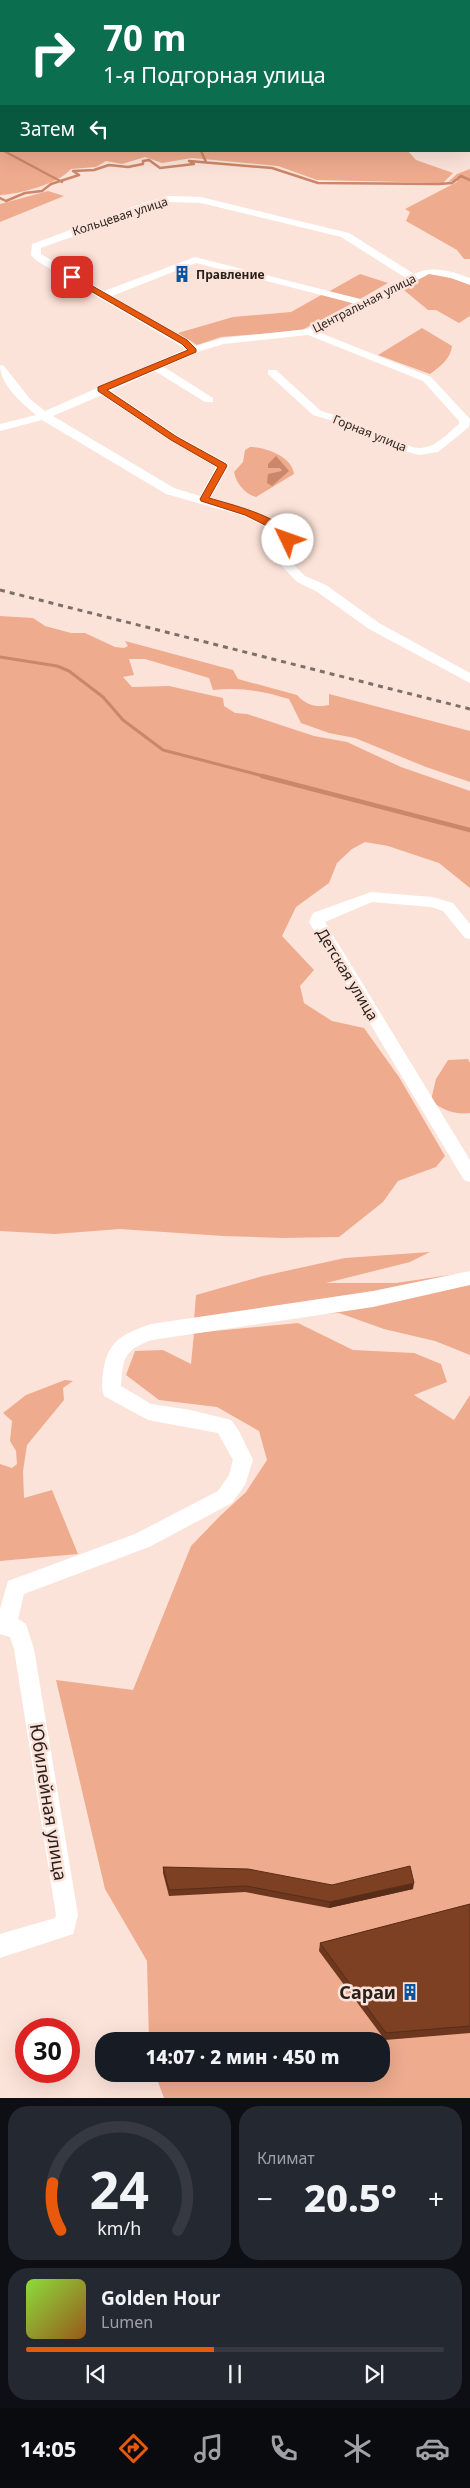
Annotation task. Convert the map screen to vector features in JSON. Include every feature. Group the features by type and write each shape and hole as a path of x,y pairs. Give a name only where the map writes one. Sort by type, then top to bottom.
{"street":[{"name":"Кольцевая улица","path":"193,350 184,342 41,259 36,255 36,246 169,199 201,200 345,235 413,278"},
{"path":"104,295 195,260 365,303"},
{"name":"Центральная улица","path":"44,416 101,389 193,350 223,341 309,332 428,271 453,275 470,282"},
{"name":"Горная улица","path":"272,372 318,413 423,453 434,450 465,425 465,420 427,379 309,332"},
{"path":"154,366 209,400"},
{"path":"0,368 26,401 44,416 170,491 204,499 248,513 282,530 287,534 288,540 286,564 301,579 321,588 374,626 470,679"},
{"path":"101,389 174,438 223,466 204,499"},
{"path":"0,428 44,416"},
{"name":"Детская улица","path":"470,934 448,907 432,902 391,898 364,898 318,917 317,922 470,1175"},
{"path":"4,1624 15,1588 142,1540 226,1497 238,1479 243,1460 232,1437 224,1426 191,1418 148,1412 111,1390 113,1357 127,1340 150,1332 373,1299 470,1278"},
{"name":"Юбилейная улица","path":"0,1946 65,1926 67,1915 24,1649 19,1631 4,1624"}],"shaded area":[{"path":"0,152 409,152 416,160 453,173 443,183 317,180 278,166 192,158 162,163 145,157 122,164 106,161 96,167 71,169 48,184 18,193 0,195"},
{"path":"470,169 470,259 464,259 457,250 406,221 410,212 405,209 457,182 457,178 462,176 456,178 456,181 448,182 457,174"},
{"path":"48,191 64,196 0,222 0,204"},
{"path":"427,272 470,283 470,316 459,323 436,310 428,310 399,286"},
{"path":"360,274 388,283 360,299 328,292"},
{"path":"323,294 353,303 300,331 221,337 197,345 178,333 233,317 291,312"},
{"path":"422,328 452,346 447,358 430,374 378,355"},
{"path":"250,447 277,454 288,462 294,474 256,497 248,493 239,484 234,472 243,462 245,450"},
{"path":"276,456 289,471 272,486 267,483 268,474 282,471 280,468 268,468 268,464"},
{"path":"0,616 33,618 45,626 71,633 85,633 115,647 124,648 128,646 125,641 233,670 238,679 297,695 312,705 329,705 329,694 470,731 470,782 426,767 355,738 329,733 301,723 289,699 251,690 213,690 209,678 145,659 129,659 134,675 123,677 132,687 169,686 223,698 224,706 235,713 247,714 314,736 347,742 401,767 470,791 470,888 439,863 388,846 365,842 352,849 337,863 329,883 296,907 282,936 314,970 300,986 304,1003 332,1021 364,1028 399,1077 445,1156 436,1167 398,1181 383,1202 339,1237 223,1236 120,1229 55,1234 0,1231"},
{"path":"468,1059 470,1063 470,1113 454,1112 439,1107 431,1100 436,1079 448,1060"},
{"path":"430,1252 410,1262 326,1283 396,1283 470,1272 470,1355 435,1341 384,1329 339,1313 194,1320 196,1295 263,1276 345,1258"},
{"path":"298,1323 353,1350 414,1353 441,1364 447,1382 414,1395 454,1420 470,1395 470,2098 164,2098 158,2082 390,2082 390,2032 149,2032 147,1961 105,1889 56,1680 133,1690 191,1546 246,1492 267,1460 259,1431 217,1407 159,1400 126,1375 135,1351 163,1350 191,1364 194,1333"},
{"path":"65,1380 73,1381 63,1388 64,1400 27,1445 23,1471 24,1498 52,1490 78,1554 0,1561 0,1464 12,1468 17,1464 16,1451 10,1441 12,1421 3,1413 26,1395"}],"building":[{"path":"410,1866 414,1883 330,1902 246,1886 169,1890 163,1867 248,1869 332,1885"},
{"name":"Сараи","path":"470,1904 470,2026 385,2032 320,1943"}],"waterway":[{"path":"6,152 60,181"},
{"path":"201,152 206,162"},
{"path":"60,181 79,175 73,171 94,170 109,165 128,167 143,164 143,161 149,160 160,168 194,164 189,161 272,168 318,183 439,184 452,183 461,176 470,180"},
{"path":"0,198 6,201 25,193 42,191 51,184 60,181"},
{"path":"0,657 57,666 69,671 103,697 123,720 163,750 267,777"},
{"path":"262,776 470,830"}],"railway":[{"path":"0,590 470,709"}],"place":[{"name":"Правление","path":"182,274"},
{"name":"Сараи","path":"410,1992"}],"route":[{"path":"72,277 184,342 193,350 101,389 174,438 223,466 204,499 248,513 282,530 287,534 288,540"}]}
